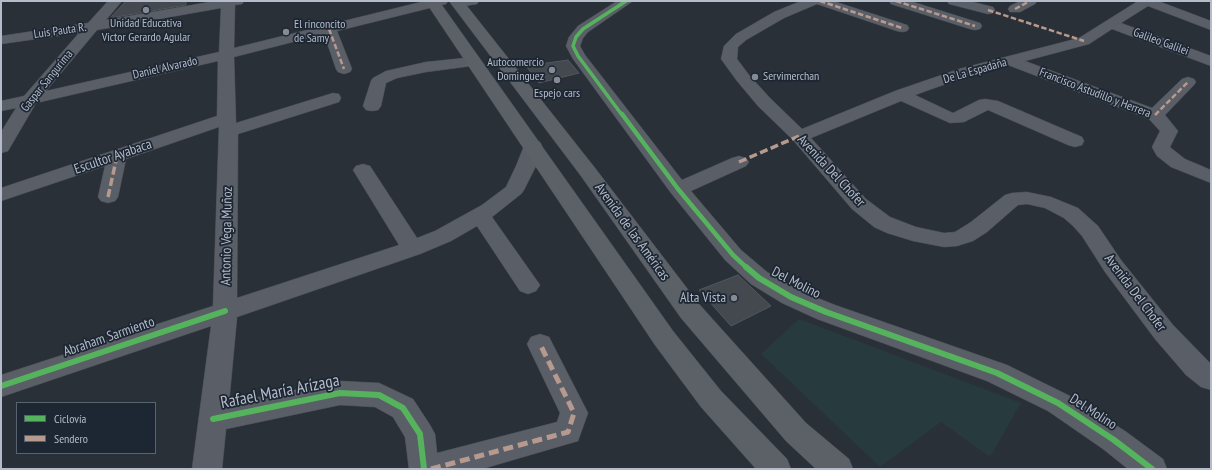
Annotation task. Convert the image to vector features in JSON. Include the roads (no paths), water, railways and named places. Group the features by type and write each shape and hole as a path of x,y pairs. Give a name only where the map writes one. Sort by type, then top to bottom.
{"main road":[{"path":"449,2 474,62 664,338 712,400 776,469"},
{"name":"Avenida de las Américas","path":"449,2 588,172 690,311 796,432 838,469"}],"street":[{"name":"Gaspar Sangurima","path":"1,147 30,99 114,1"},
{"name":"Del Molino","path":"626,1 584,29 576,37 573,46 578,56 678,189 733,255 759,278 791,297 826,312 997,373 1058,403 1114,440 1152,469"},
{"name":"Avenida Del Chofer","path":"813,1 779,15 740,36 731,46 729,54 732,64 743,78 764,102 799,136 859,204 882,222 914,234 944,240 957,239 965,236 979,227 1012,199 1027,198 1051,203 1071,213 1090,231 1113,266 1164,332 1196,367 1211,379"},
{"path":"820,1 902,28"},
{"path":"896,1 975,26"},
{"path":"954,1 988,10"},
{"path":"1015,9 1030,1"},
{"path":"1147,1 1211,26"},
{"name":"De La Espadaña","path":"799,136 902,95 965,72 1084,41 1147,1"},
{"name":"Luis Pauta R.","path":"1,40 92,27 232,2"},
{"name":"Antonio Vega Muñoz","path":"207,469 225,311 227,125 226,54 232,2"},
{"name":"Daniel Alvarado","path":"1,106 449,2"},
{"name":"Galileo Galilei","path":"1111,24 1211,61"},
{"path":"329,29 344,69"},
{"name":"Francisco Astudillo y Herrera","path":"1010,61 1155,116 1169,131 1161,147 1164,152 1178,162 1211,177"},
{"path":"372,106 379,81 392,74 426,67 474,62"},
{"path":"1155,116 1188,82"},
{"path":"902,95 950,118 958,118 985,104 992,105 1075,141"},
{"name":"Escultor Ayabaca","path":"1,195 117,156 227,125 333,98"},
{"name":"Abraham Sarmiento","path":"1,386 412,248 443,236 489,210 514,190 526,166 533,146"},
{"path":"108,197 117,156"},
{"path":"678,189 739,162"},
{"path":"363,170 412,248"},
{"path":"480,215 528,285"},
{"path":"431,469 568,432 574,413 540,344"},
{"name":"Rafael María Arízaga","path":"213,419 340,392 379,395 403,408 420,434 424,469"}],"place":[{"name":"Unidad Educativa Victor Gerardo Agular","path":"146,10"},
{"name":"El rinconcito de Samy","path":"286,32"},
{"name":"Autocomercio Dominguez","path":"552,70"},
{"name":"Servimerchan","path":"755,77"},
{"name":"Espejo cars","path":"557,80"},
{"name":"Alta Vista","path":"734,298"}]}
